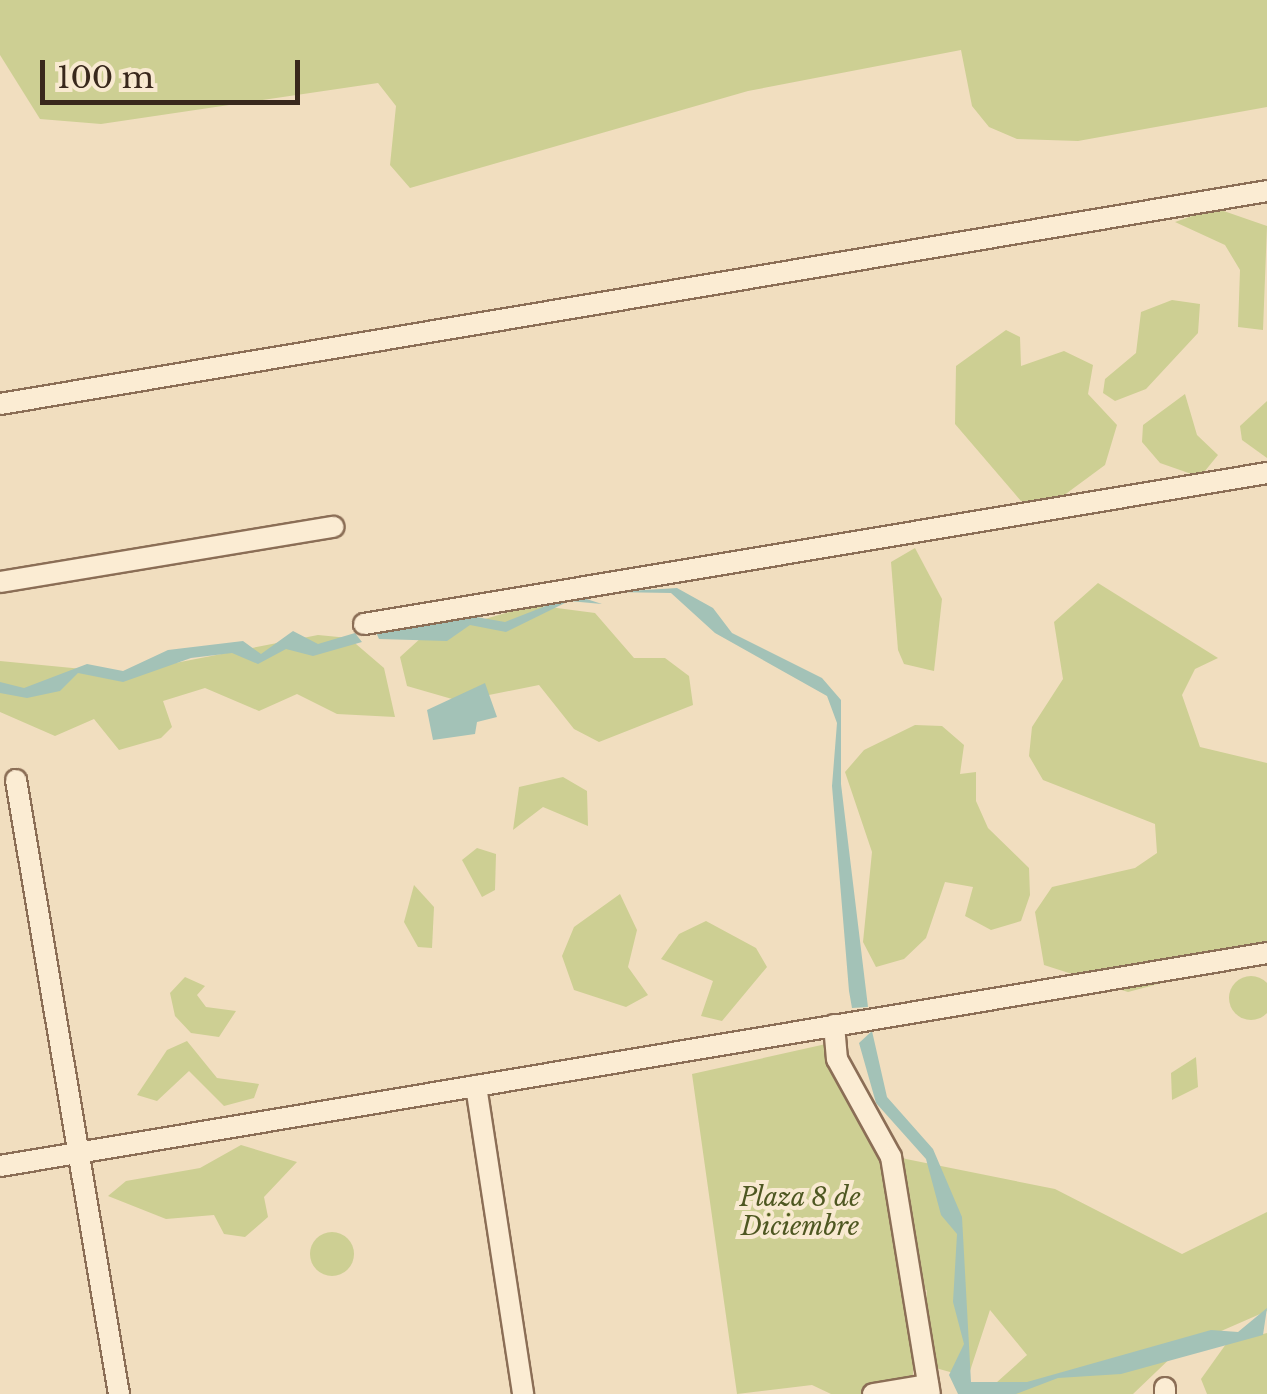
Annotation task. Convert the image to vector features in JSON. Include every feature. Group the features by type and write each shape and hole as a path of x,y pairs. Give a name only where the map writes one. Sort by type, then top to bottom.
{"street":[{"path":"0,404 1267,192"},
{"path":"364,624 1267,473"},
{"path":"0,582 333,528"},
{"path":"16,780 119,1394"},
{"path":"0,1166 1267,953"},
{"path":"834,1025 838,1058 891,1157 928,1390 873,1394"},
{"path":"476,1086 522,1394"}],"green space":[{"path":"0,0 1267,0 1267,107 1078,141 1017,139 989,127 972,106 961,50 748,91 410,188 390,165 396,106 378,83 101,124 40,119 0,55"},
{"path":"1215,208 1267,226 1263,330 1238,327 1240,270 1225,245 1175,222"},
{"path":"1172,300 1200,304 1198,333 1146,389 1115,401 1103,393 1105,379 1136,353 1141,312"},
{"path":"1006,330 1020,337 1021,366 1064,351 1093,365 1088,394 1117,425 1105,465 1048,507 1021,501 955,424 956,366"},
{"path":"1185,394 1197,435 1218,455 1200,477 1160,463 1142,442 1143,425"},
{"path":"1267,401 1267,458 1242,440 1240,426"},
{"path":"915,548 942,599 934,671 904,664 898,650 891,562"},
{"path":"1098,583 1218,658 1195,669 1182,695 1200,747 1267,763 1267,955 1128,992 1044,965 1035,912 1052,887 1135,868 1157,853 1155,824 1043,780 1029,756 1032,727 1063,679 1054,622"},
{"path":"534,605 595,613 634,658 665,658 689,676 693,705 599,742 574,729 539,685 459,701 407,686 400,657 422,637"},
{"path":"318,635 349,638 384,668 395,717 337,714 297,694 259,711 205,688 163,701 172,727 161,738 119,750 94,719 55,736 0,712 0,661 124,673"},
{"path":"915,725 942,726 964,745 960,774 976,772 976,801 988,828 1029,868 1030,895 1021,921 991,930 965,916 973,887 945,882 926,938 904,959 876,967 863,942 872,852 845,772 864,750"},
{"path":"563,777 587,791 588,826 543,807 513,830 519,787"},
{"path":"477,848 496,854 495,890 482,897 462,860"},
{"path":"414,885 434,907 432,948 418,947 404,922"},
{"path":"620,894 637,930 628,967 648,995 626,1007 574,990 562,956 574,927"},
{"path":"706,921 756,948 767,967 722,1021 701,1016 713,981 661,959 679,934"},
{"path":"1251,976 1266,983 1273,998 1266,1013 1251,1020 1236,1013 1229,998 1236,983"},
{"path":"185,977 205,986 197,995 206,1007 236,1011 219,1037 191,1033 175,1016 170,993"},
{"path":"187,1041 217,1078 259,1084 254,1098 224,1106 189,1071 157,1101 137,1095 167,1050"},
{"name":"Plaza 8 de Diciembre","path":"826,1044 833,1077 874,1147 906,1159 1055,1189 1182,1254 1267,1212 1267,1311 1180,1349 1133,1394 998,1394 996,1383 1027,1355 990,1310 968,1377 932,1367 921,1346 927,1290 913,1295 913,1394 831,1394 812,1385 737,1394 692,1074"},
{"path":"1196,1057 1198,1087 1172,1100 1171,1073"},
{"path":"241,1145 297,1162 264,1197 268,1217 245,1237 224,1234 214,1215 166,1219 108,1196 126,1181 200,1168"},
{"path":"332,1232 348,1238 354,1254 348,1270 332,1276 316,1270 310,1254 316,1238"},
{"path":"1267,1333 1267,1394 1207,1394 1201,1379 1226,1344"}],"water":[{"path":"677,588 713,608 732,633 822,678 841,700 841,784 868,1007 852,1008 849,991 832,786 837,723 827,696 715,633 671,593 612,592"},
{"path":"574,595 602,604 569,601 506,632 470,625 447,641 379,639 375,630 465,615 505,622"},
{"path":"293,631 318,644 355,633 362,642 313,656 286,649 258,664 232,653 191,658 123,682 78,673 60,691 27,698 0,693 0,682 24,688 87,664 123,671 168,650 243,641 261,654"},
{"path":"485,683 497,717 477,722 475,734 433,740 427,710"},
{"path":"872,1031 887,1097 933,1149 962,1217 971,1382 1027,1382 1211,1330 1238,1332 1267,1308 1263,1335 1121,1374 1058,1378 1016,1394 958,1394 949,1375 964,1344 953,1302 957,1234 941,1215 926,1159 876,1103 859,1043"}]}
